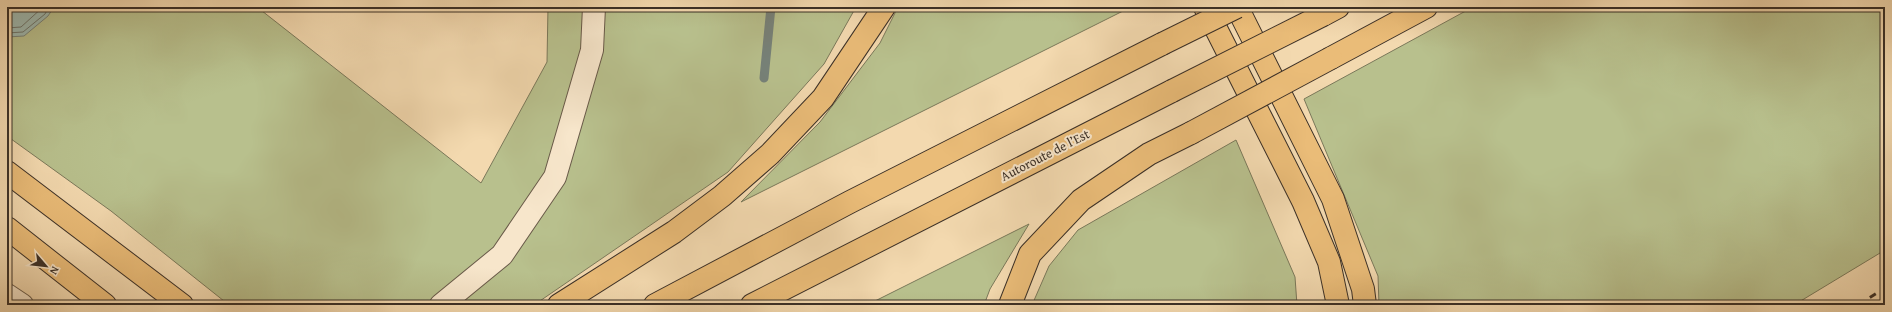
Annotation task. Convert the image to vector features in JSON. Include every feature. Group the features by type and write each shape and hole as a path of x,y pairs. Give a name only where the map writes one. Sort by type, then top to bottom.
{"main road":[{"path":"559,305 674,232 722,196 770,154 822,98 879,17 884,7"},
{"path":"1205,7 1304,201 1329,262 1338,305"},
{"path":"655,305 850,202 1237,7 1333,198 1363,289 1365,305"},
{"path":"1010,305 1030,254 1082,200 1149,154 1426,7"},
{"name":"Autoroute de l’Est","path":"752,305 1330,11"},
{"path":"7,172 182,305"},
{"path":"7,228 105,305"}],"street":[{"path":"441,305 502,255 554,177 592,50 594,7"},
{"path":"7,295 22,305"}],"green space":[{"path":"7,7 257,7 481,183 547,62 548,7 856,7 824,64 728,172 534,305 229,305 111,211 7,136"},
{"path":"898,7 1131,7 741,202 820,122 880,43"},
{"path":"1473,7 1885,7 1885,250 1794,305 1379,305 1378,276 1304,99"},
{"path":"1236,140 1295,277 1297,305 1032,305 1049,266 1078,230"},
{"path":"1029,224 990,289 984,305 867,305"}],"water":[{"path":"7,7 54,7 48,16 24,36 7,37"}],"waterway":[{"path":"764,78 771,7"}],"railway":[{"path":"1858,305 1885,288"},
{"path":"1878,305 1885,300"}]}
